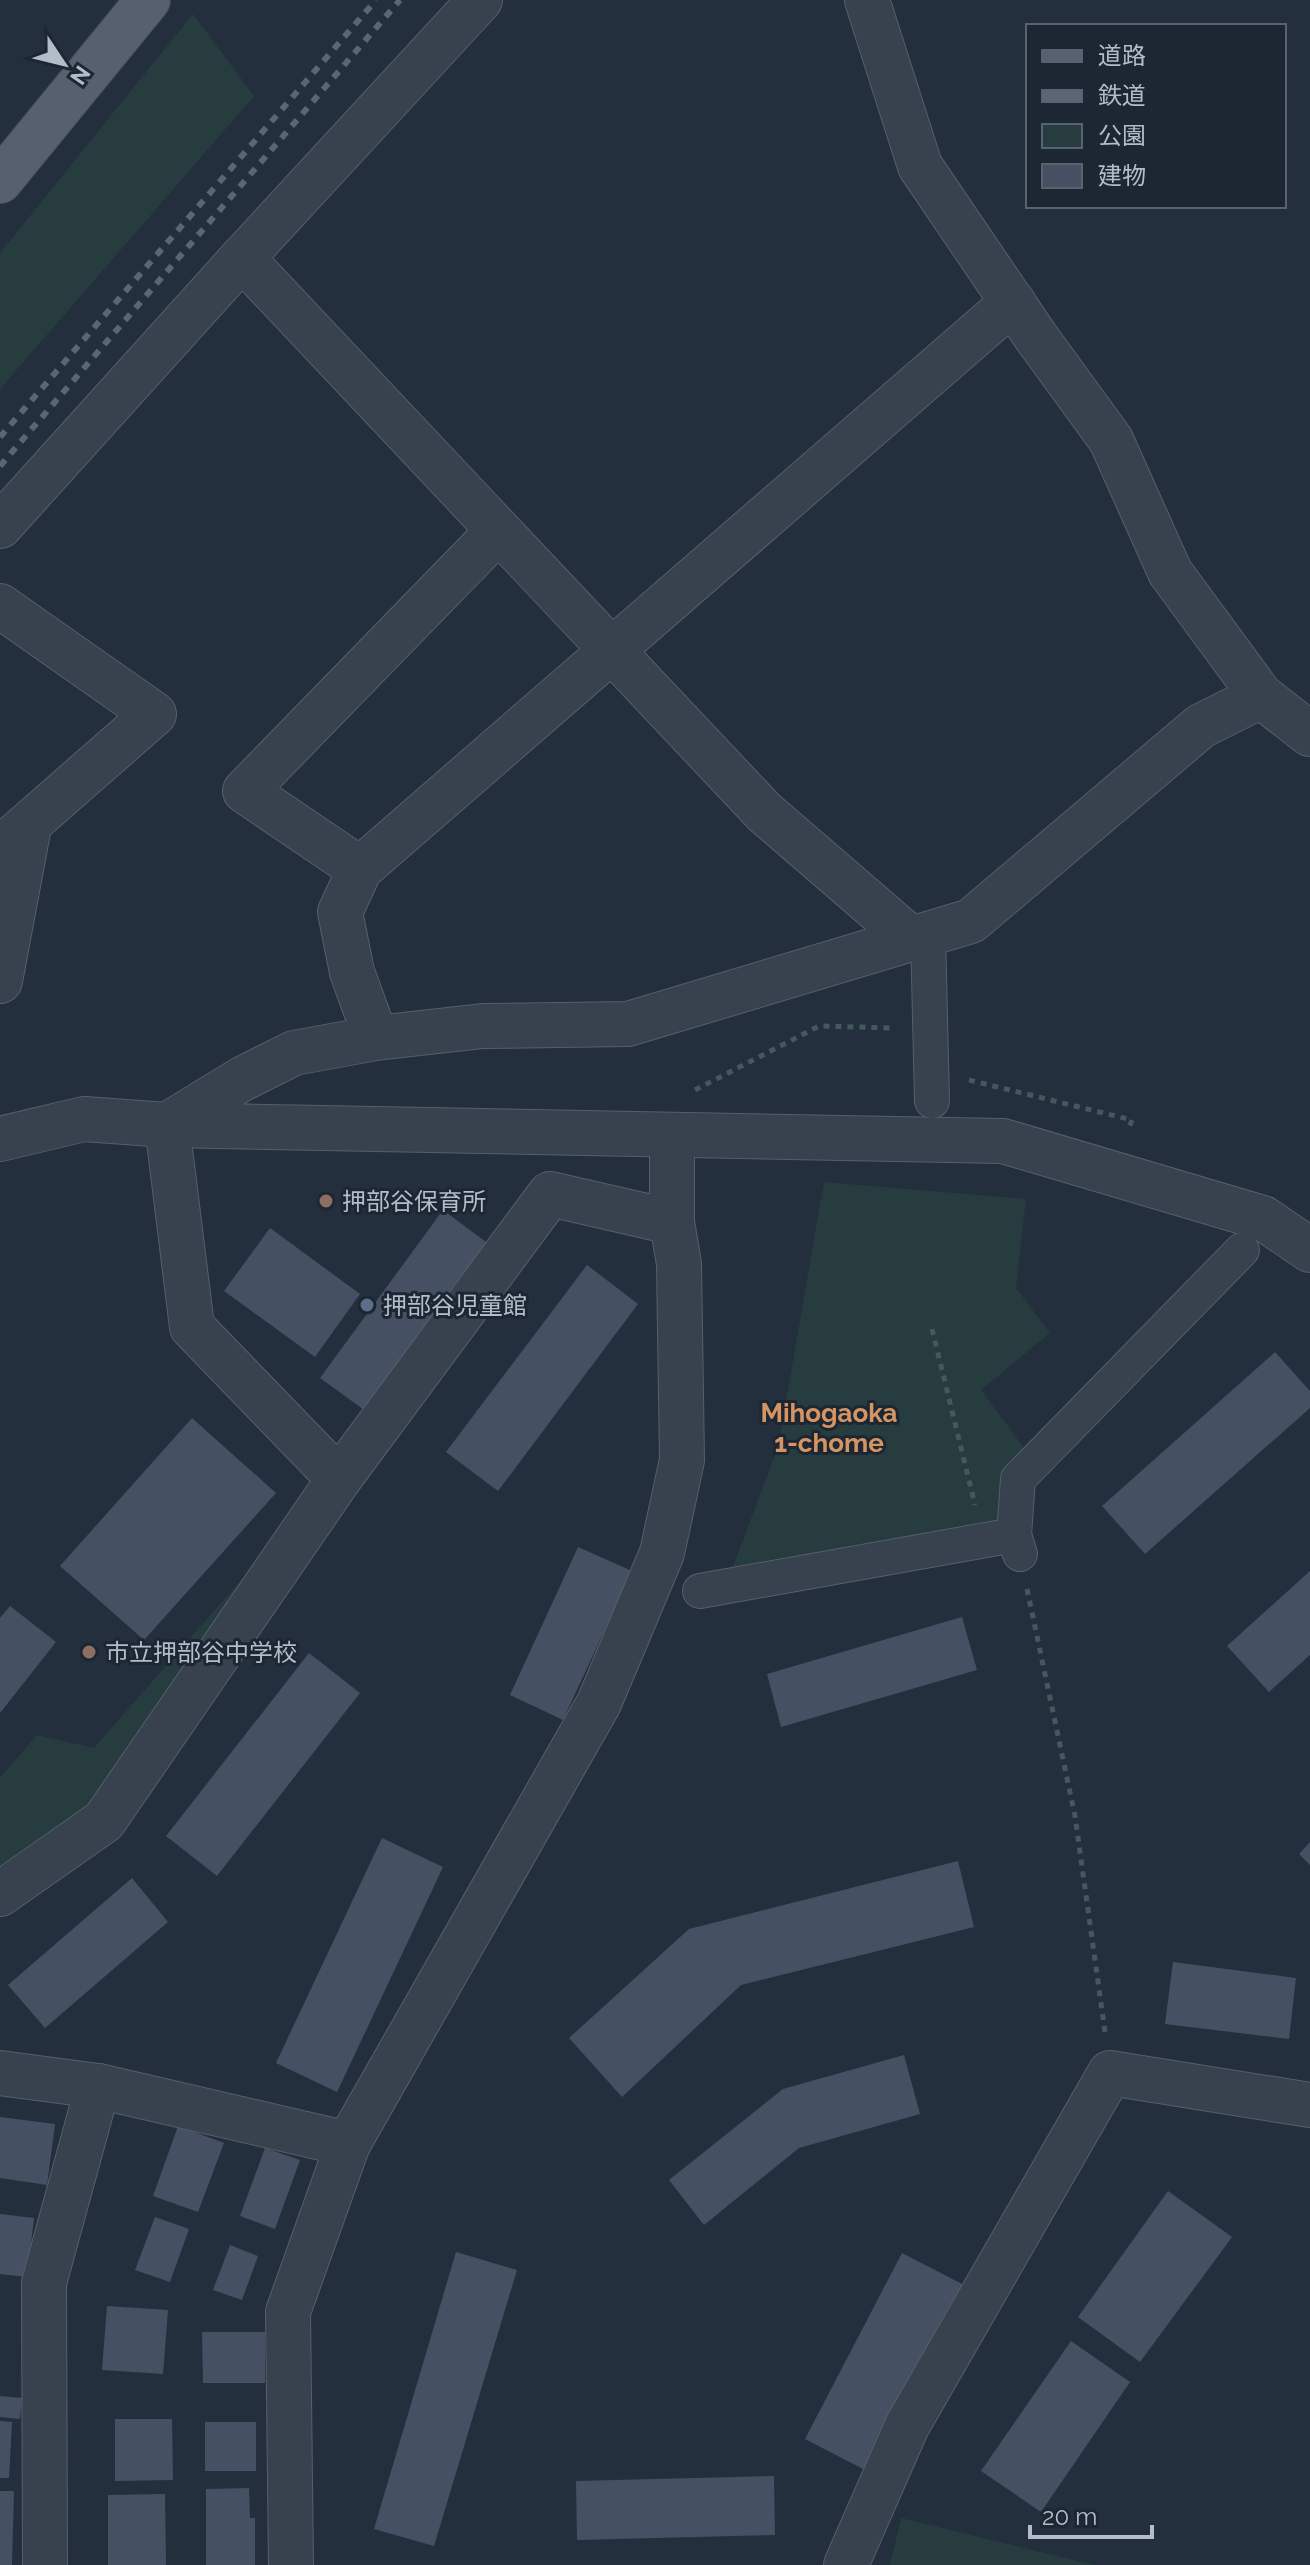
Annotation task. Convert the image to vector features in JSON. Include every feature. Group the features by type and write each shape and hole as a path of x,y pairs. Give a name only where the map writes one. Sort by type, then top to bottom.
{"main road":[{"path":"0,181 148,0"}],"street":[{"path":"0,526 480,0"},
{"path":"867,0 920,166 1111,440 1170,572 1261,696 1310,734"},
{"path":"242,258 764,812 919,935 930,1029 932,1085"},
{"path":"376,1038 352,972 340,912 360,869 1013,302"},
{"path":"360,869 245,791 497,532"},
{"path":"0,606 154,714 15,838 0,981"},
{"path":"167,1125 294,1053 376,1038 483,1026 628,1024 971,921 1201,726 1261,696"},
{"path":"0,1139 84,1119 167,1125 1003,1141 1263,1218 1310,1250"},
{"path":"167,1125 192,1327 339,1479"},
{"path":"291,2565 288,2312 348,2144 599,1703 662,1553 682,1460 679,1264 672,1222 672,1136"},
{"path":"0,1894 104,1821 339,1479 550,1194 672,1222"},
{"path":"700,1591 1006,1544 1018,1479 1242,1250"},
{"path":"0,2073 98,2086 348,2144"},
{"path":"846,2565 907,2426 1110,2073 1310,2105"},
{"path":"45,2565 44,2283 98,2086"}],"path":[{"path":"686,1095 819,1026 930,1029"},
{"path":"932,1085 1132,1120 1128,1130"},
{"path":"932,1329 1006,1544 1075,1816 1110,2073"}],"green space":[{"path":"193,14 254,96 0,389 0,253"},
{"path":"824,1182 1026,1199 1016,1288 1050,1333 981,1390 1027,1452 1028,1520 729,1577 778,1447"},
{"path":"269,1548 101,1799 0,1874 0,1778 37,1735 94,1748"},
{"path":"901,2518 1094,2565 890,2565"}],"building":[{"path":"443,1210 490,1245 367,1412 320,1378"},
{"path":"270,1228 360,1294 315,1357 224,1291"},
{"path":"587,1265 638,1304 498,1491 446,1452"},
{"path":"1275,1352 1310,1391 1310,1408 1145,1554 1102,1506"},
{"path":"192,1418 276,1493 144,1640 60,1566"},
{"path":"578,1547 632,1571 563,1720 510,1695"},
{"path":"1310,1571 1310,1655 1269,1692 1227,1646"},
{"path":"10,1606 56,1642 0,1713 0,1618"},
{"path":"962,1617 977,1670 781,1727 767,1674"},
{"path":"309,1653 360,1693 217,1876 166,1836"},
{"path":"382,1838 443,1867 337,2092 276,2063"},
{"path":"1310,1842 1310,1865 1299,1854"},
{"path":"958,1861 974,1927 741,1985 622,2097 569,2038 689,1929"},
{"path":"132,1878 168,1922 45,2028 8,1985"},
{"path":"1173,1962 1296,1978 1289,2039 1165,2024"},
{"path":"904,2055 920,2114 799,2148 704,2225 669,2180 783,2089"},
{"path":"0,2117 55,2124 47,2185 0,2178"},
{"path":"178,2126 224,2143 198,2212 153,2196"},
{"path":"265,2148 300,2160 275,2229 240,2216"},
{"path":"1168,2191 1232,2237 1140,2362 1078,2317"},
{"path":"0,2214 34,2218 27,2277 0,2274"},
{"path":"155,2217 189,2229 170,2282 135,2270"},
{"path":"230,2245 258,2256 242,2300 213,2290"},
{"path":"456,2252 517,2270 434,2546 374,2529"},
{"path":"902,2253 964,2285 867,2471 805,2439"},
{"path":"107,2306 168,2310 163,2374 102,2370"},
{"path":"202,2332 265,2332 265,2383 203,2383"},
{"path":"1071,2341 1130,2382 1041,2512 981,2471"},
{"path":"0,2396 22,2398 20,2419 0,2417"},
{"path":"115,2419 172,2419 173,2480 115,2481"},
{"path":"0,2421 12,2422 9,2478 0,2478"},
{"path":"205,2422 256,2422 256,2471 205,2471"},
{"path":"774,2476 775,2535 577,2540 576,2481"},
{"path":"249,2488 250,2518 255,2518 255,2565 206,2565 206,2489"},
{"path":"0,2491 14,2491 12,2565 0,2565"},
{"path":"165,2494 166,2565 108,2565 108,2495"}],"railway":[{"path":"0,437 376,0"},
{"path":"0,466 400,0"}],"place":[{"name":"押部谷保育所","path":"326,1201"},
{"name":"押部谷児童館","path":"367,1305"},
{"name":"市立押部谷中学校","path":"89,1652"}],"district":[{"name":"Mihogaoka 1-chome","path":"829,1428"}]}
